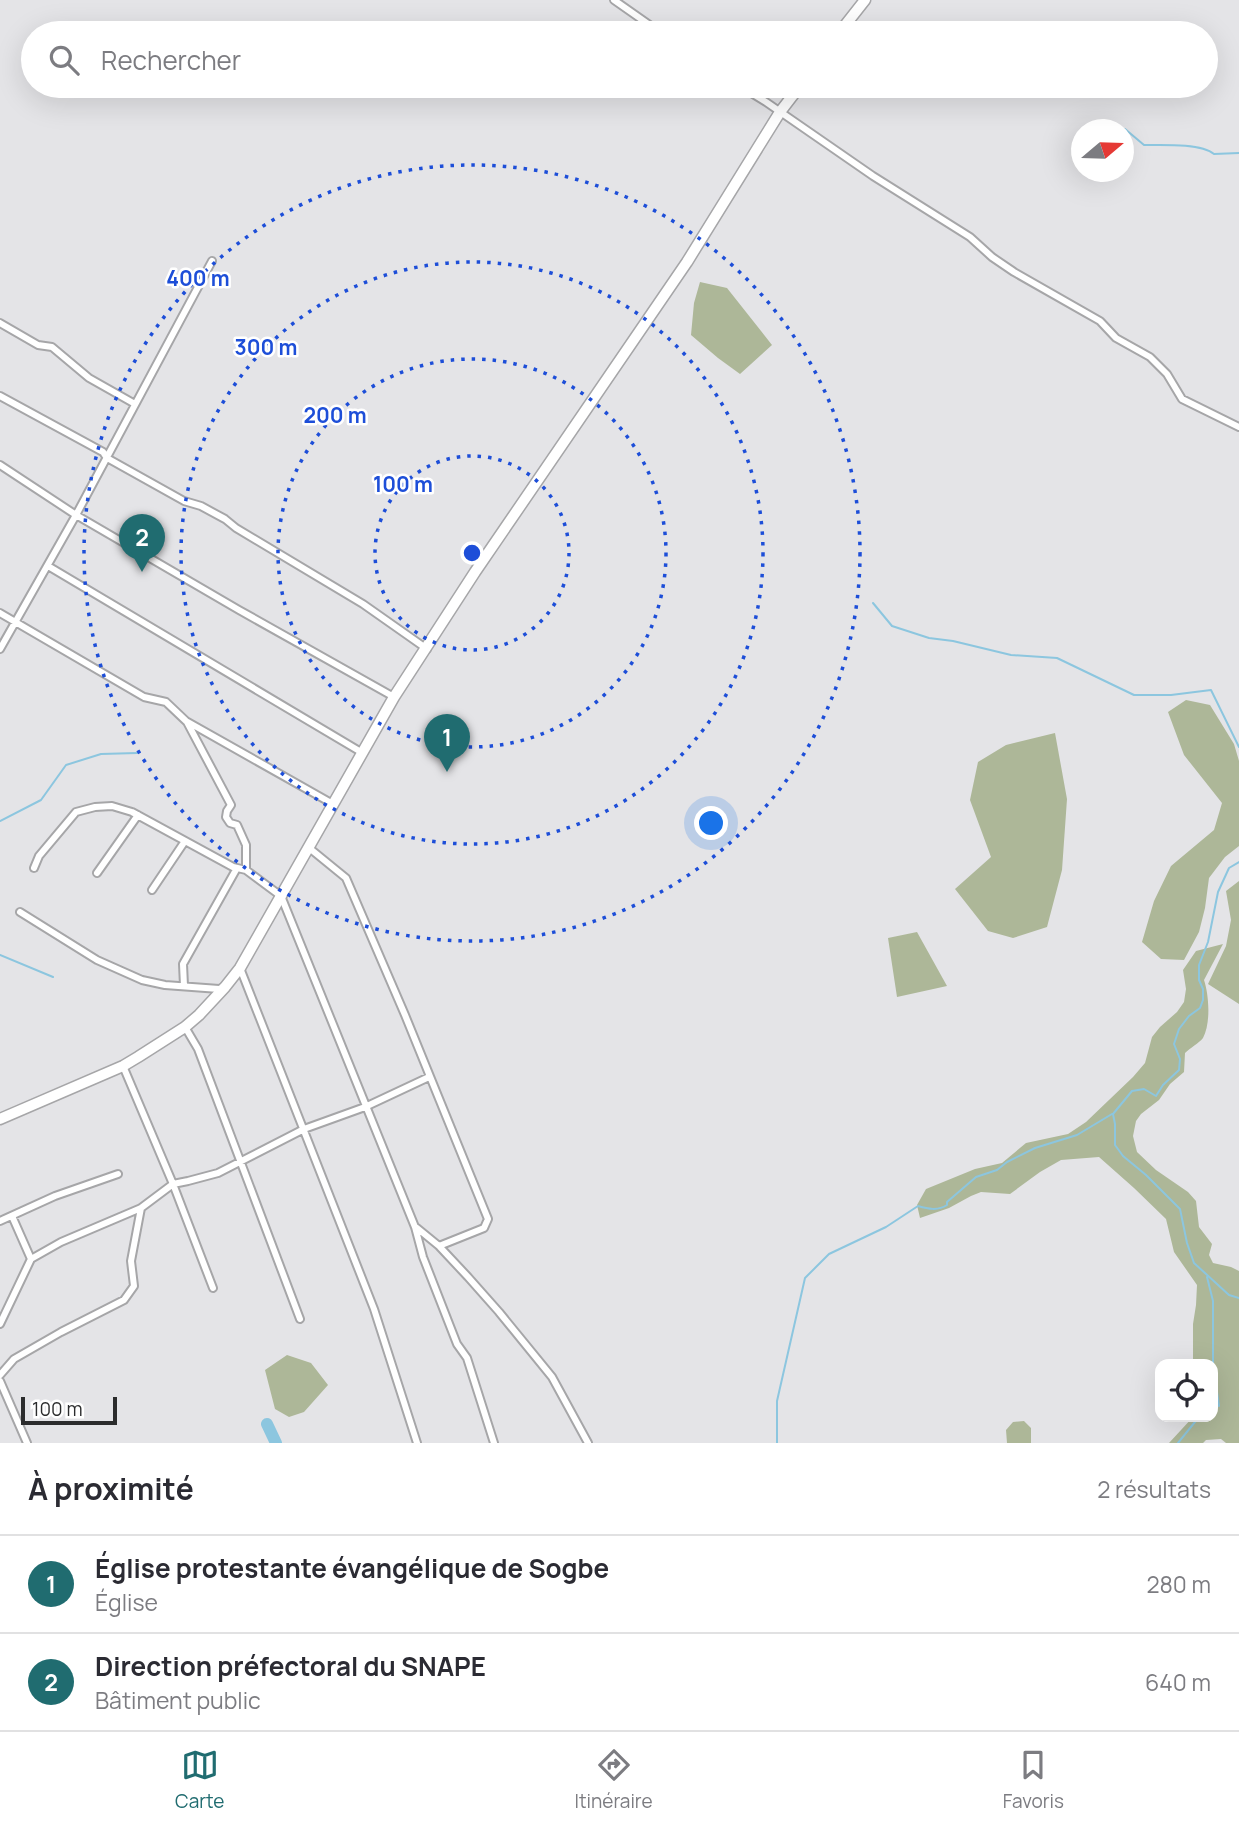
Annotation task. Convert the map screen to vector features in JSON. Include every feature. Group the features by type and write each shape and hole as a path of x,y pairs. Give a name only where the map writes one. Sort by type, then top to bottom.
{"highway":[{"path":"848,21 865,0"},
{"path":"0,1119 123,1066 185,1027 199,1016 240,968 394,697 475,572 687,262 791,98"}],"street":[{"path":"614,0 644,21"},
{"path":"758,98 873,176 970,237 1014,272 1100,321 1116,338 1150,357 1171,379 1182,400 1239,427"},
{"path":"0,649 76,515 212,261"},
{"path":"0,323 38,345 52,347 89,378 135,404"},
{"path":"0,396 103,452 107,458 184,501 201,506 225,519 363,604 427,649"},
{"path":"0,465 76,515 394,697"},
{"path":"48,566 361,752"},
{"path":"0,613 144,697 166,702 186,720 333,804"},
{"path":"186,720 231,805 226,817 230,823 237,825 246,845 246,870"},
{"path":"34,868 39,856 76,812 112,806 138,815 237,869 246,870 281,896 415,1227 423,1257 457,1344 467,1358 494,1443"},
{"path":"97,873 138,815"},
{"path":"152,890 185,841"},
{"path":"308,847 346,878 488,1219 484,1228 439,1246"},
{"path":"184,986 183,964 237,869"},
{"path":"20,912 97,960 142,980 219,989 225,987"},
{"path":"240,968 374,1309 418,1443"},
{"path":"185,1027 198,1049 300,1319"},
{"path":"123,1066 213,1288"},
{"path":"0,1324 31,1259 61,1242 141,1208 173,1184 218,1173 304,1129 365,1107 429,1077"},
{"path":"0,1221 55,1196 118,1174"},
{"path":"0,1375 14,1359 124,1300 134,1286 131,1261 141,1208"},
{"path":"12,1216 31,1259"},
{"path":"415,1227 439,1246 499,1312 552,1377 588,1443"},
{"path":"0,1381 27,1443"}],"green space":[{"path":"700,282 727,288 772,345 740,374 691,335 694,303"},
{"path":"1186,700 1210,705 1234,744 1239,761 1239,846 1225,857 1209,878 1199,932 1184,960 1161,959 1142,942 1154,901 1171,866 1214,830 1222,803 1184,755 1168,712"},
{"path":"1055,733 1067,799 1062,870 1047,927 1013,938 988,931 955,889 991,857 970,800 978,762 1006,745"},
{"path":"1239,881 1239,1004 1208,984 1226,946 1231,920 1226,891"},
{"path":"917,932 947,986 897,997 888,938"},
{"path":"1223,944 1204,980 1208,1009 1206,1032 1203,1038 1185,1053 1184,1072 1136,1121 1133,1136 1137,1152 1196,1201 1199,1227 1212,1244 1209,1255 1213,1263 1239,1271 1239,1443 1226,1443 1221,1439 1206,1440 1203,1443 1169,1443 1188,1422 1218,1422 1218,1359 1193,1359 1197,1285 1174,1252 1166,1219 1099,1157 1061,1160 1010,1194 981,1192 949,1208 920,1218 917,1205 926,1189 975,1169 1002,1163 1026,1143 1068,1134 1086,1122 1145,1063 1152,1037 1184,1002 1186,989 1183,970 1196,951"},
{"path":"287,1355 311,1363 328,1385 304,1412 289,1417 275,1409 265,1370"},
{"path":"1024,1421 1031,1428 1031,1443 1007,1443 1006,1430 1013,1422"}],"waterway":[{"path":"1134,137 1144,145 1191,146 1214,154 1239,153"},
{"path":"873,603 892,626 929,638 1011,655 1057,658 1134,695 1171,695 1211,690 1239,747"},
{"path":"0,821 41,800 66,765 101,754 137,753"},
{"path":"1239,862 1229,868 1218,892 1208,942 1199,965 1203,1000 1200,1008 1189,1016 1179,1029 1174,1044 1180,1059 1179,1070 1156,1096 1144,1089 1132,1091 1113,1114 1115,1145 1123,1156 1180,1209 1194,1263 1229,1295 1239,1298"},
{"path":"0,955 53,977"},
{"path":"777,1443 777,1401 805,1278 829,1254 886,1227 918,1206 933,1209 944,1207 976,1177 997,1170 1035,1148 1077,1135 1112,1114"},
{"path":"1207,1277 1213,1301 1213,1359"},
{"path":"1218,1399 1219,1406"},
{"path":"1178,1443 1195,1422"},
{"path":"267,1424 276,1443"}],"place":[{"name":"Direction préfectoral du SNAPE","path":"142,572"},
{"name":"Église protestante évangélique de Sogbe","path":"447,772"}]}
